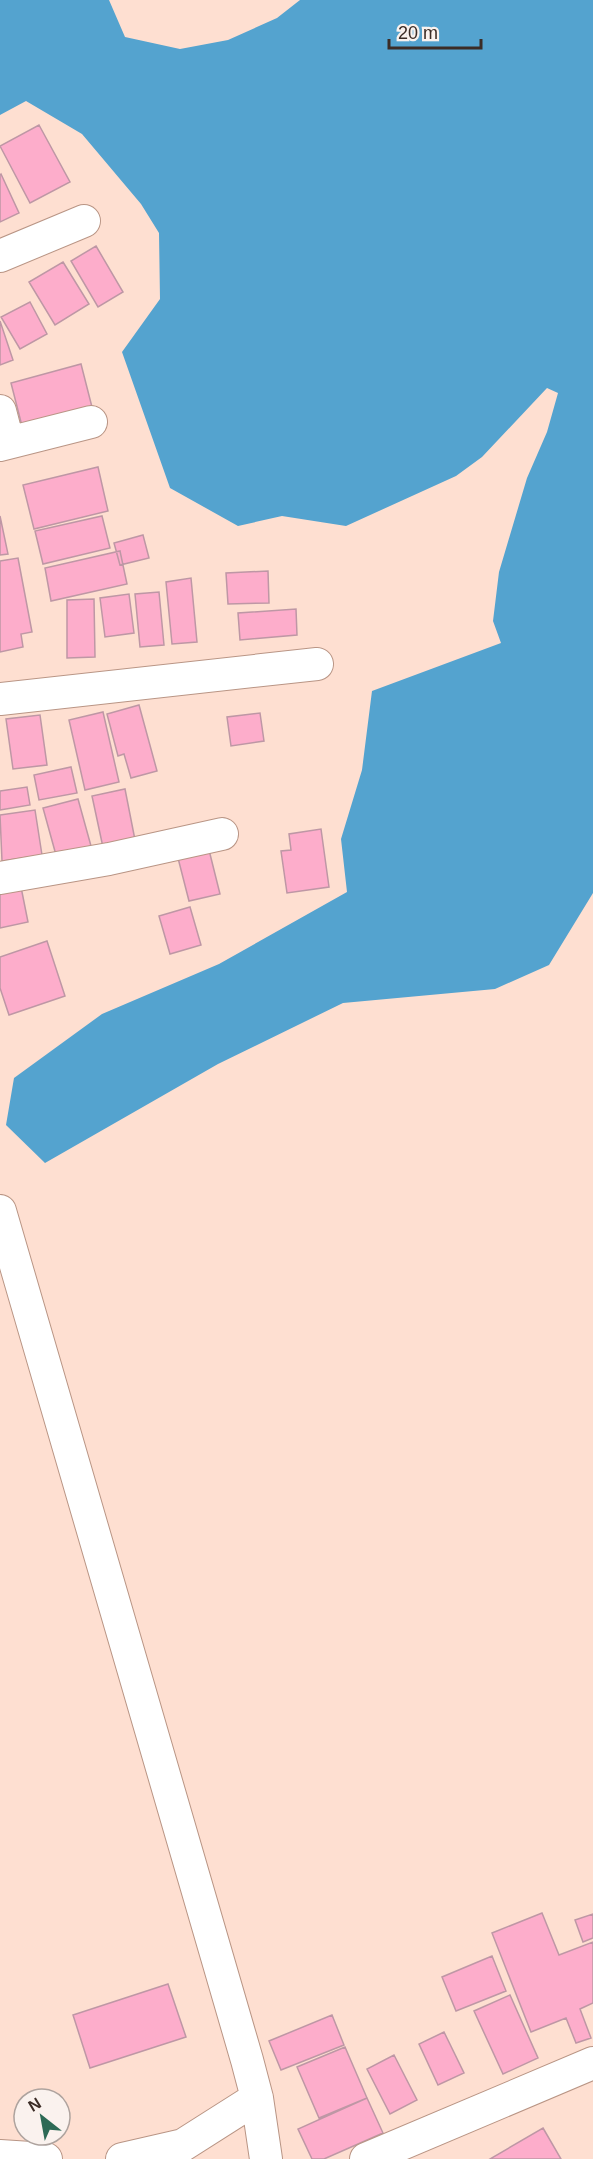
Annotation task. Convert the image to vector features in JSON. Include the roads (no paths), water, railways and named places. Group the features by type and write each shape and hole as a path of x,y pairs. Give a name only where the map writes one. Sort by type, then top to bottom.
{"street":[{"path":"0,256 84,221"},
{"path":"0,411 4,444 91,422"},
{"path":"0,699 317,664"},
{"path":"0,878 109,859 222,834"},
{"path":"0,1211 247,2060 257,2098 266,2159"},
{"path":"366,2159 593,2063"},
{"path":"122,2159 183,2145 257,2098"},
{"path":"0,2156 45,2159"}],"water":[{"path":"0,0 109,0 125,37 180,49 228,40 277,18 300,0 593,0 593,893 549,965 495,989 343,1003 218,1064 45,1163 6,1125 14,1078 102,1014 219,964 347,892 341,839 362,770 372,691 501,643 493,621 499,572 527,478 547,432 558,393 547,388 482,457 456,476 346,526 282,516 238,526 170,488 122,352 160,299 159,233 141,204 82,134 26,101 0,115"}]}
